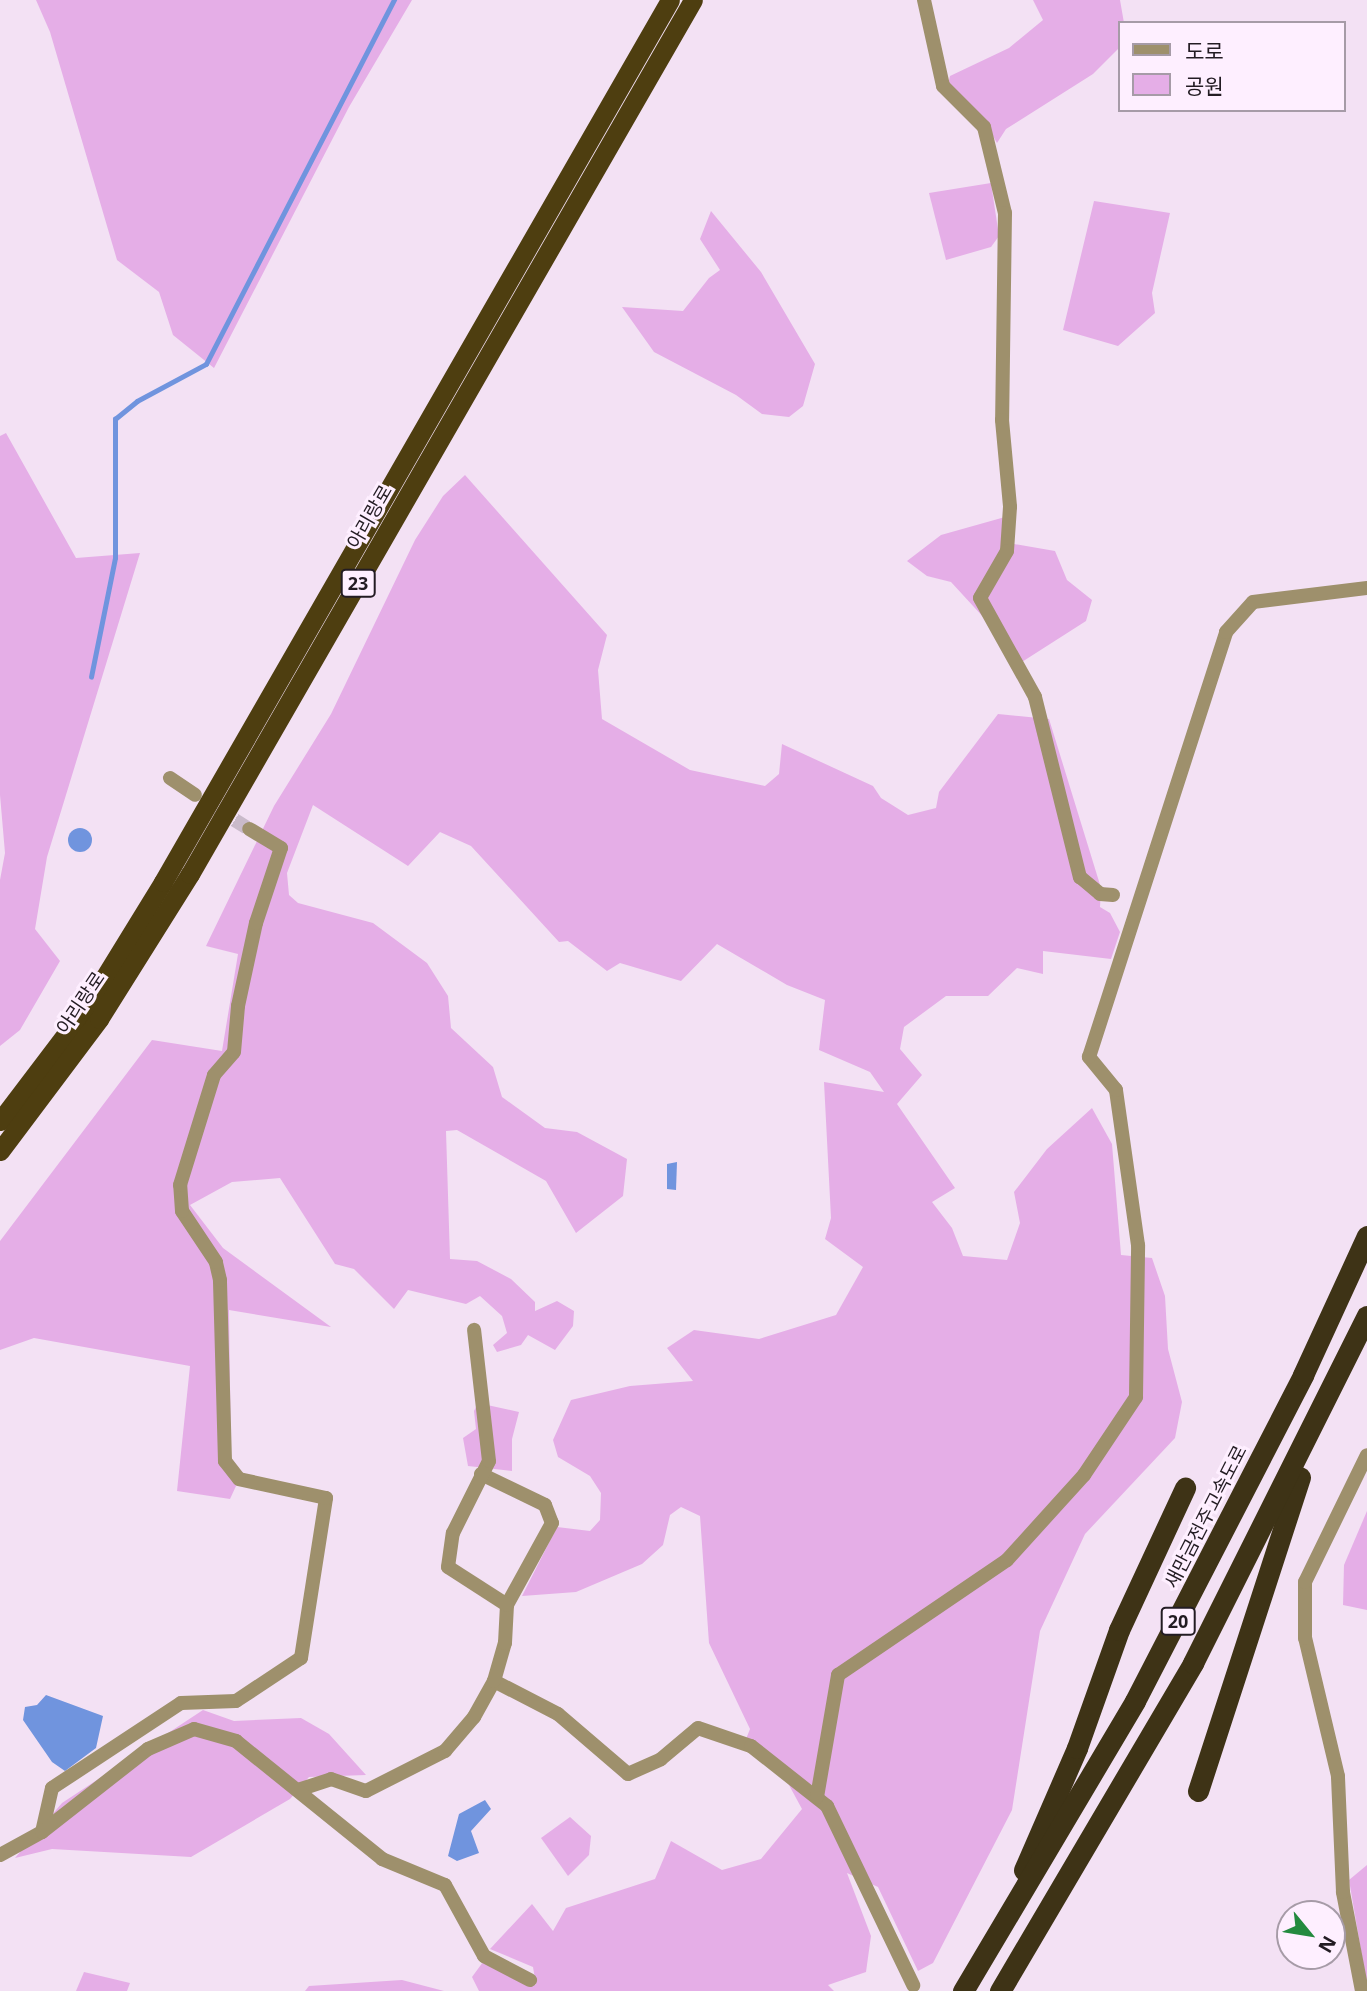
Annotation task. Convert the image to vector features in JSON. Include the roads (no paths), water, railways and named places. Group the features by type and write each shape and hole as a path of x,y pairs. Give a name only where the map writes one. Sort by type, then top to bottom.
{"highway":[{"name":"아리랑로","path":"0,1121 85,1009 163,882 670,0"},
{"name":"아리랑로","path":"0,1151 99,1020 190,874 693,0"},
{"name":"새만금전주고속도로","path":"964,1990 1135,1702 1303,1375 1367,1236"},
{"name":"20","path":"1000,1991 1193,1663 1323,1409 1367,1316"},
{"path":"1198,1791 1323,1409"},
{"path":"964,1990 1048,1820 1119,1630 1185,1488"}],"street":[{"path":"925,0 943,86 984,127 1005,213 1002,420 1010,507 1007,551 980,598 1035,697 1080,877 1100,894 1113,895"},
{"path":"817,1797 838,1675 1007,1560 1084,1475 1136,1397 1138,1245 1116,1090 1089,1057 1226,632 1253,602 1367,588"},
{"path":"170,778 195,795"},
{"path":"42,1832 52,1788 181,1703 236,1700 301,1658 326,1498 239,1479 225,1461 220,1280 216,1262 182,1211 180,1185 214,1075 234,1052 238,1006 256,923 281,848 249,829"},
{"path":"474,1330 489,1461 453,1533 448,1567 507,1605"},
{"path":"1362,1991 1343,1892 1338,1776 1305,1638 1305,1582 1367,1455"},
{"path":"298,1790 331,1779 366,1791 445,1751 474,1717 494,1681 505,1643 507,1605 552,1523 545,1505 481,1474"},
{"path":"494,1681 558,1714 628,1774 661,1759 698,1728 751,1746 827,1806 913,1985"},
{"path":"0,1855 42,1832 148,1749 194,1729 236,1741 382,1859 445,1885 484,1956 530,1980"}],"water":[{"path":"80,828 89,831 92,840 89,849 80,852 71,849 68,840 71,831"},
{"path":"677,1162 676,1190 667,1189 667,1164"},
{"path":"46,1695 103,1716 96,1748 65,1771 52,1762 23,1720 25,1707 37,1705"},
{"path":"485,1800 491,1809 471,1831 479,1853 457,1861 448,1856 459,1814"}],"waterway":[{"path":"91,677 115,558 115,419 137,401 206,364 394,0"}],"tunnel":[{"path":"217,809 249,829"}]}
